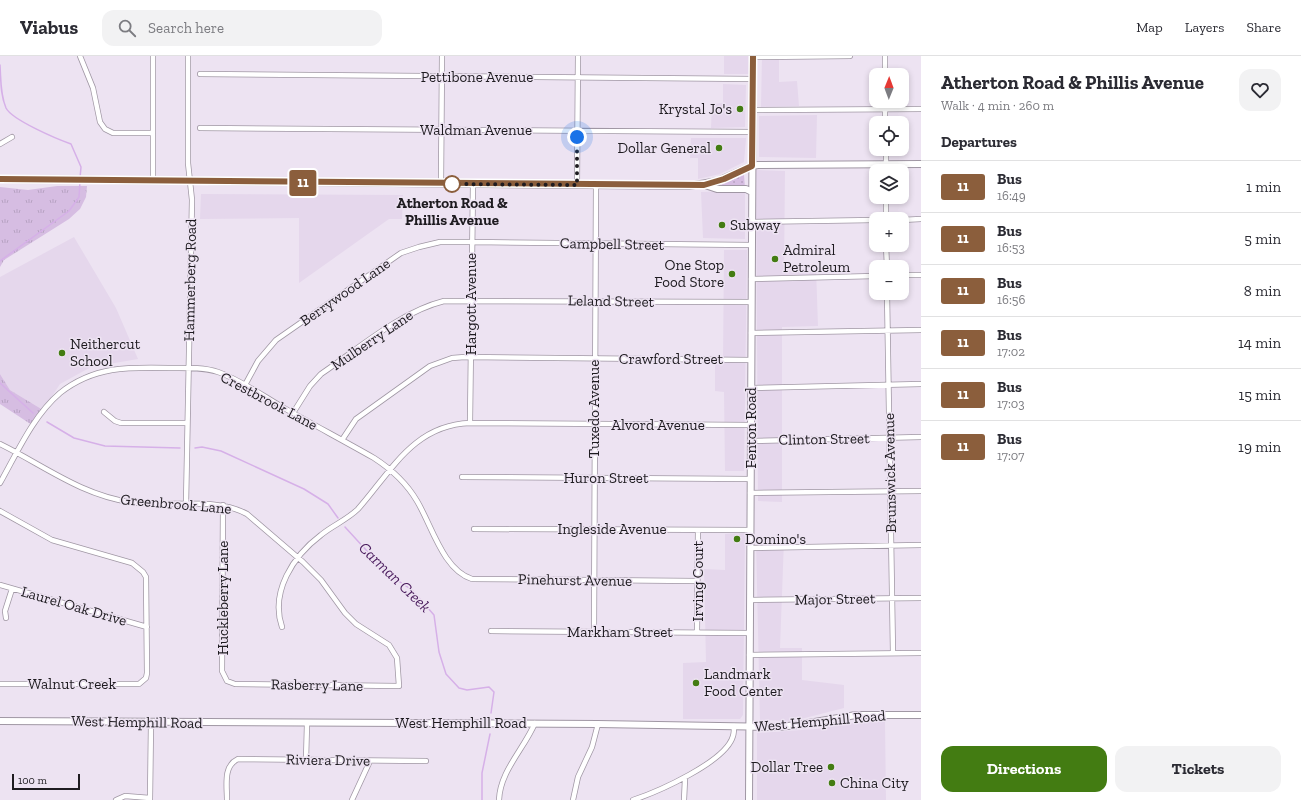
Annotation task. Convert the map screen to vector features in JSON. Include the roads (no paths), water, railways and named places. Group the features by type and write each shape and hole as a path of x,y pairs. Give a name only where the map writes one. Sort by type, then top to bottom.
{"street":[{"path":"80,56 93,88 100,122 105,129 113,134 153,133"},
{"path":"153,56 153,181"},
{"name":"Hammerberg Road","path":"186,504 186,423 192,200 188,163 188,56"},
{"path":"441,184 442,56"},
{"path":"577,185 578,56"},
{"path":"753,57 850,56"},
{"path":"885,56 885,68"},
{"name":"Fenton Road","path":"749,800 753,57"},
{"name":"Pettibone Avenue","path":"200,74 753,79"},
{"path":"885,109 885,116"},
{"path":"752,110 921,109"},
{"name":"Waldman Avenue","path":"200,128 752,132"},
{"path":"0,144 12,137"},
{"path":"909,165 921,164"},
{"path":"0,179 190,182 704,185 724,179 752,166 869,168"},
{"name":"Hargott Avenue","path":"470,423 473,184"},
{"name":"Tuxedo Avenue","path":"594,632 594,358 596,185"},
{"path":"704,185 717,189 746,189 752,192"},
{"path":"909,220 921,219"},
{"path":"752,222 869,220"},
{"name":"Berrywood Lane","path":"245,385 258,361 276,340 402,253 440,242 472,242"},
{"name":"Campbell Street","path":"472,242 752,245"},
{"path":"909,275 921,275"},
{"path":"751,278 869,276"},
{"name":"Leland Street","path":"471,300 751,302"},
{"name":"Mulberry Lane","path":"293,413 310,386 321,374 411,312 427,305 444,301 471,300"},
{"name":"Brunswick Avenue","path":"887,300 893,654"},
{"path":"751,333 921,330"},
{"name":"Crawford Street","path":"342,440 356,419 430,366 452,358 751,360"},
{"name":"Crestbrook Lane","path":"0,483 36,421 49,405 60,394 89,376 109,369 129,367 188,368 217,372 245,385 374,458 390,469 416,499 447,560 455,570"},
{"path":"751,388 921,384"},
{"path":"104,412 115,421 121,423 186,423"},
{"name":"Alvord Avenue","path":"282,627 277,609 280,590 284,579 298,559 320,535 343,522 358,509 390,469 418,442 449,425 470,423 751,426"},
{"name":"Clinton Street","path":"750,441 921,437"},
{"name":"Greenbrook Lane","path":"0,444 77,487 112,498 130,502 223,505 237,508 247,514 321,580 345,613 363,630 389,645 397,658 399,686"},
{"name":"Huron Street","path":"462,477 750,479"},
{"path":"750,493 921,491"},
{"name":"Huckleberry Lane","path":"223,505 222,671 227,681 235,684"},
{"path":"0,511 52,540 132,563 138,567 146,576 147,627"},
{"name":"Ingleside Avenue","path":"474,529 750,530"},
{"name":"Irving Court","path":"697,632 698,530"},
{"path":"750,548 921,544"},
{"name":"Pinehurst Avenue","path":"455,570 463,576 472,579 698,581"},
{"name":"Laurel Oak Drive","path":"0,585 147,627"},
{"path":"6,618 5,611 12,589"},
{"name":"Major Street","path":"750,600 921,598"},
{"name":"Walnut Creek","path":"0,684 135,685 143,682 147,674 147,627"},
{"name":"Markham Street","path":"491,631 749,633"},
{"path":"749,655 921,653"},
{"name":"Rasberry Lane","path":"235,684 399,686"},
{"name":"West Hemphill Road","path":"0,721 307,724 535,723 797,726 856,715 921,715"},
{"path":"116,800 125,796 150,799 151,723"},
{"path":"499,800 500,786 504,776 529,737 535,723"},
{"path":"306,760 307,724"},
{"path":"572,800 578,777 592,747 598,724"},
{"path":"633,800 684,779 725,748 733,736 734,726"},
{"name":"Riviera Drive","path":"227,800 227,771 232,763 238,759 426,761"},
{"path":"352,800 370,761"},
{"path":"684,779 684,800"}],"waterway":[{"name":"Carman Creek","path":"0,65 2,92 6,108 10,113 26,123 46,134 71,144 81,167 80,178"},
{"name":"Carman Creek","path":"0,261 69,211 79,197 80,181"},
{"name":"Carman Creek","path":"0,383 33,413"},
{"name":"Carman Creek","path":"47,422 74,438 105,446 180,448"},
{"name":"Carman Creek","path":"195,448 202,447 221,451 304,489 328,504 338,518"},
{"name":"Carman Creek","path":"345,527 388,574 412,590 434,615 439,652 446,674 459,688 467,690 489,687 494,692 491,713"},
{"name":"Carman Creek","path":"482,800 482,773 490,734"}],"place":[{"name":"Krystal Jo's","path":"740,109"},
{"name":"Dollar General","path":"719,148"},
{"name":"Atherton Road & Phillis Avenue","path":"452,184"},
{"name":"Subway","path":"722,225"},
{"name":"Admiral Petroleum","path":"775,259"},
{"name":"One Stop Food Store","path":"732,274"},
{"name":"Neithercut School","path":"62,353"},
{"name":"Domino's","path":"737,539"},
{"name":"Landmark Food Center","path":"696,683"},
{"name":"Dollar Tree","path":"831,767"},
{"name":"China City","path":"832,783"}]}
